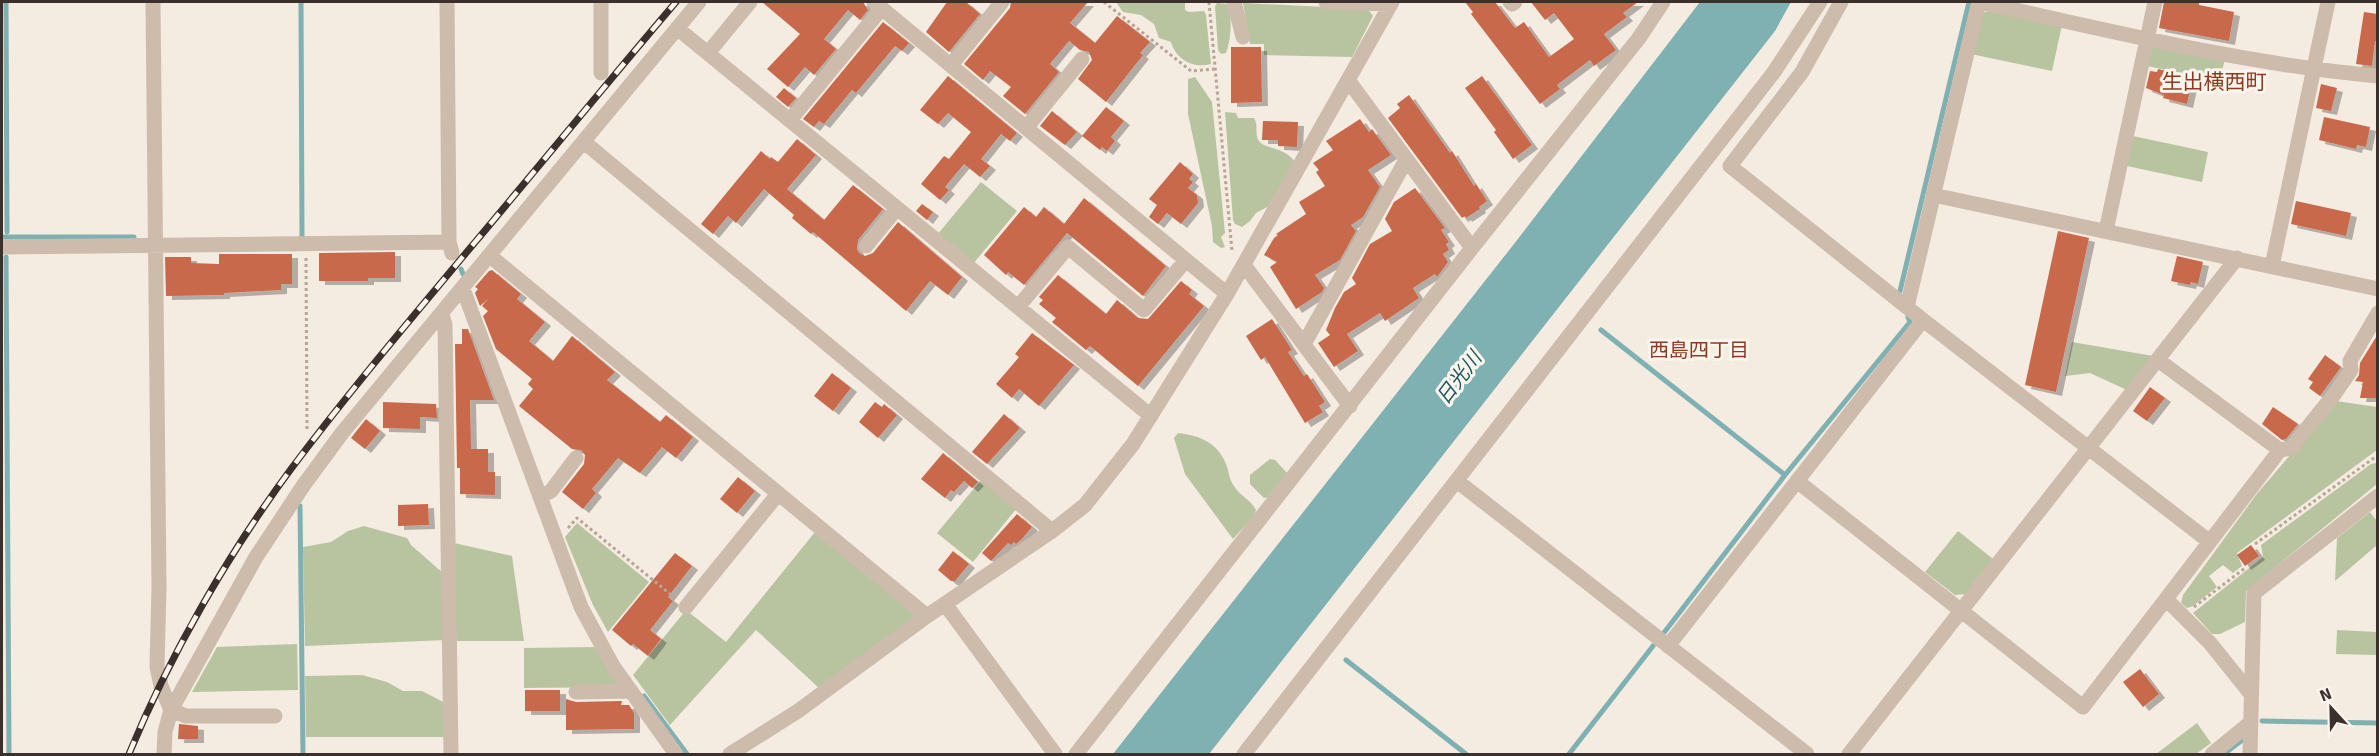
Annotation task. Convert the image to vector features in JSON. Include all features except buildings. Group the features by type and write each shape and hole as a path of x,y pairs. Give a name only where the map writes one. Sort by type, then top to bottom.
{"street":[{"path":"153,2 159,587 157,667 161,686 171,710 186,716 274,716"},
{"path":"2,247 306,244 450,248 447,2"},
{"path":"601,2 601,73"},
{"path":"164,754 165,732 171,710 256,557 303,486 342,433 699,2"},
{"path":"708,53 750,2"},
{"path":"951,65 1002,2"},
{"path":"1234,2 1243,37"},
{"path":"730,754 798,711 927,616 1052,531 1085,505 1133,444 1236,280 1391,3 1326,2"},
{"path":"1510,2 1512,4 1515,2"},
{"path":"1077,754 1639,38 1664,2"},
{"path":"1244,754 1774,72 1820,2"},
{"path":"1841,2 1802,72 1730,166 1923,320 2210,542"},
{"path":"1907,307 1979,2 2147,39 2313,70 2378,76"},
{"path":"2106,231 2155,2"},
{"path":"2272,266 2328,2"},
{"path":"790,120 878,5 1227,294"},
{"path":"677,28 1151,416"},
{"path":"1026,128 1082,59"},
{"path":"1348,80 1472,248"},
{"path":"584,142 1052,531"},
{"path":"1304,344 1406,160"},
{"path":"1933,195 2378,289"},
{"path":"866,246 897,208"},
{"path":"1018,307 1068,247 1144,310 1186,260"},
{"path":"490,256 927,616"},
{"path":"1849,754 2238,258"},
{"path":"1245,265 1350,406"},
{"path":"463,289 581,607 613,666 676,754"},
{"path":"1797,481 2083,707 2280,450 2291,448 2333,396 2351,370 2350,361 2378,314"},
{"path":"442,315 445,325 451,754"},
{"path":"1668,646 1923,320"},
{"path":"2158,360 2280,450"},
{"path":"540,496 551,491 576,458"},
{"path":"1457,482 1807,754"},
{"path":"686,607 778,494"},
{"path":"2250,754 2254,593 2378,496"},
{"path":"2166,599 2210,643 2251,694"},
{"path":"945,604 1055,754"},
{"path":"576,692 631,691"},
{"path":"2212,754 2250,723"}],"path":[{"path":"1104,2 1191,71 1214,69"},
{"path":"1209,2 1236,280"},
{"path":"306,244 307,430"},
{"path":"2255,544 2378,455"},
{"path":"556,542 577,518 686,607"},
{"path":"2183,616 2245,568"}],"green space":[{"path":"1116,2 1185,2 1185,10 1189,12 1204,11 1211,64 1198,65 1187,62 1177,54 1171,42 1159,38 1154,24 1141,15 1123,12"},
{"path":"1217,3 1227,4 1231,22 1228,47 1226,53 1221,54 1218,50 1215,6"},
{"path":"1243,3 1368,9 1373,16 1352,57 1264,55 1264,44 1250,44"},
{"path":"1988,11 2062,25 2052,71 1971,54 1980,14"},
{"path":"2159,44 2225,58 2220,81 2147,66 2151,48"},
{"path":"1195,77 1212,102 1225,233 1221,237 1225,247 1221,248 1213,242 1212,226 1188,114 1188,79"},
{"path":"1225,112 1236,113 1238,118 1254,118 1259,141 1286,153 1295,162 1271,205 1256,213 1242,227 1235,224 1233,220"},
{"path":"2133,136 2208,152 2202,182 2127,166"},
{"path":"981,182 1017,211 973,264 937,235"},
{"path":"2072,342 2153,356 2127,390 2090,373 2065,376"},
{"path":"2336,401 2377,407 2377,450 2237,553 2242,566 2233,573 2223,565 2209,576 2217,587 2193,606 2187,608 2181,603 2183,595 2256,495"},
{"path":"1178,433 1200,438 1213,445 1226,464 1232,484 1256,510 1254,516 1233,539 1185,474 1174,438"},
{"path":"1270,459 1275,460 1288,474 1270,497 1264,498 1250,484 1250,475"},
{"path":"2376,463 2377,484 2246,591 2245,622 2220,634 2212,634 2193,613 2263,557 2261,545 2371,464"},
{"path":"982,479 1017,508 973,562 937,533"},
{"path":"2370,512 2377,521 2377,545 2335,581 2337,538"},
{"path":"577,523 649,582 608,632 593,605 565,537"},
{"path":"364,526 407,538 411,545 444,574 446,640 305,646 303,547 331,542 348,531"},
{"path":"1958,531 1993,559 1966,594 1955,595 1925,572"},
{"path":"815,532 916,614 914,620 819,688 756,630 670,725 633,675 686,610 726,642"},
{"path":"454,543 512,556 524,641 454,641"},
{"path":"2337,630 2377,632 2377,655 2336,654"},
{"path":"297,644 298,690 192,692 217,647"},
{"path":"596,647 622,687 524,688 524,648"},
{"path":"362,675 387,682 403,691 422,691 447,704 448,737 306,737 305,676"},
{"path":"2197,723 2211,743 2196,754 2156,754"}],"water":[{"name":"日光川","path":"1700,2 1791,2 1775,31 1209,754 1113,754 1514,244"}],"waterway":[{"path":"6,2 7,232"},
{"path":"301,2 302,239"},
{"path":"1900,291 1969,2"},
{"path":"2,237 134,237"},
{"path":"6,257 9,754"},
{"path":"461,269 463,274"},
{"path":"1663,634 1785,475 1910,322 1908,317"},
{"path":"1601,330 1785,475"},
{"path":"300,506 303,754"},
{"path":"1569,754 1653,646"},
{"path":"1346,660 1466,754"},
{"path":"644,696 687,754"},
{"path":"2262,721 2378,723"},
{"path":"2224,754 2241,741"}],"railway":[{"path":"129,754 162,680 201,607 245,536 291,469 380,357 676,2"}],"district":[{"name":"生出横西町","path":"2214,82"},
{"name":"西島四丁目","path":"1699,350"}]}
